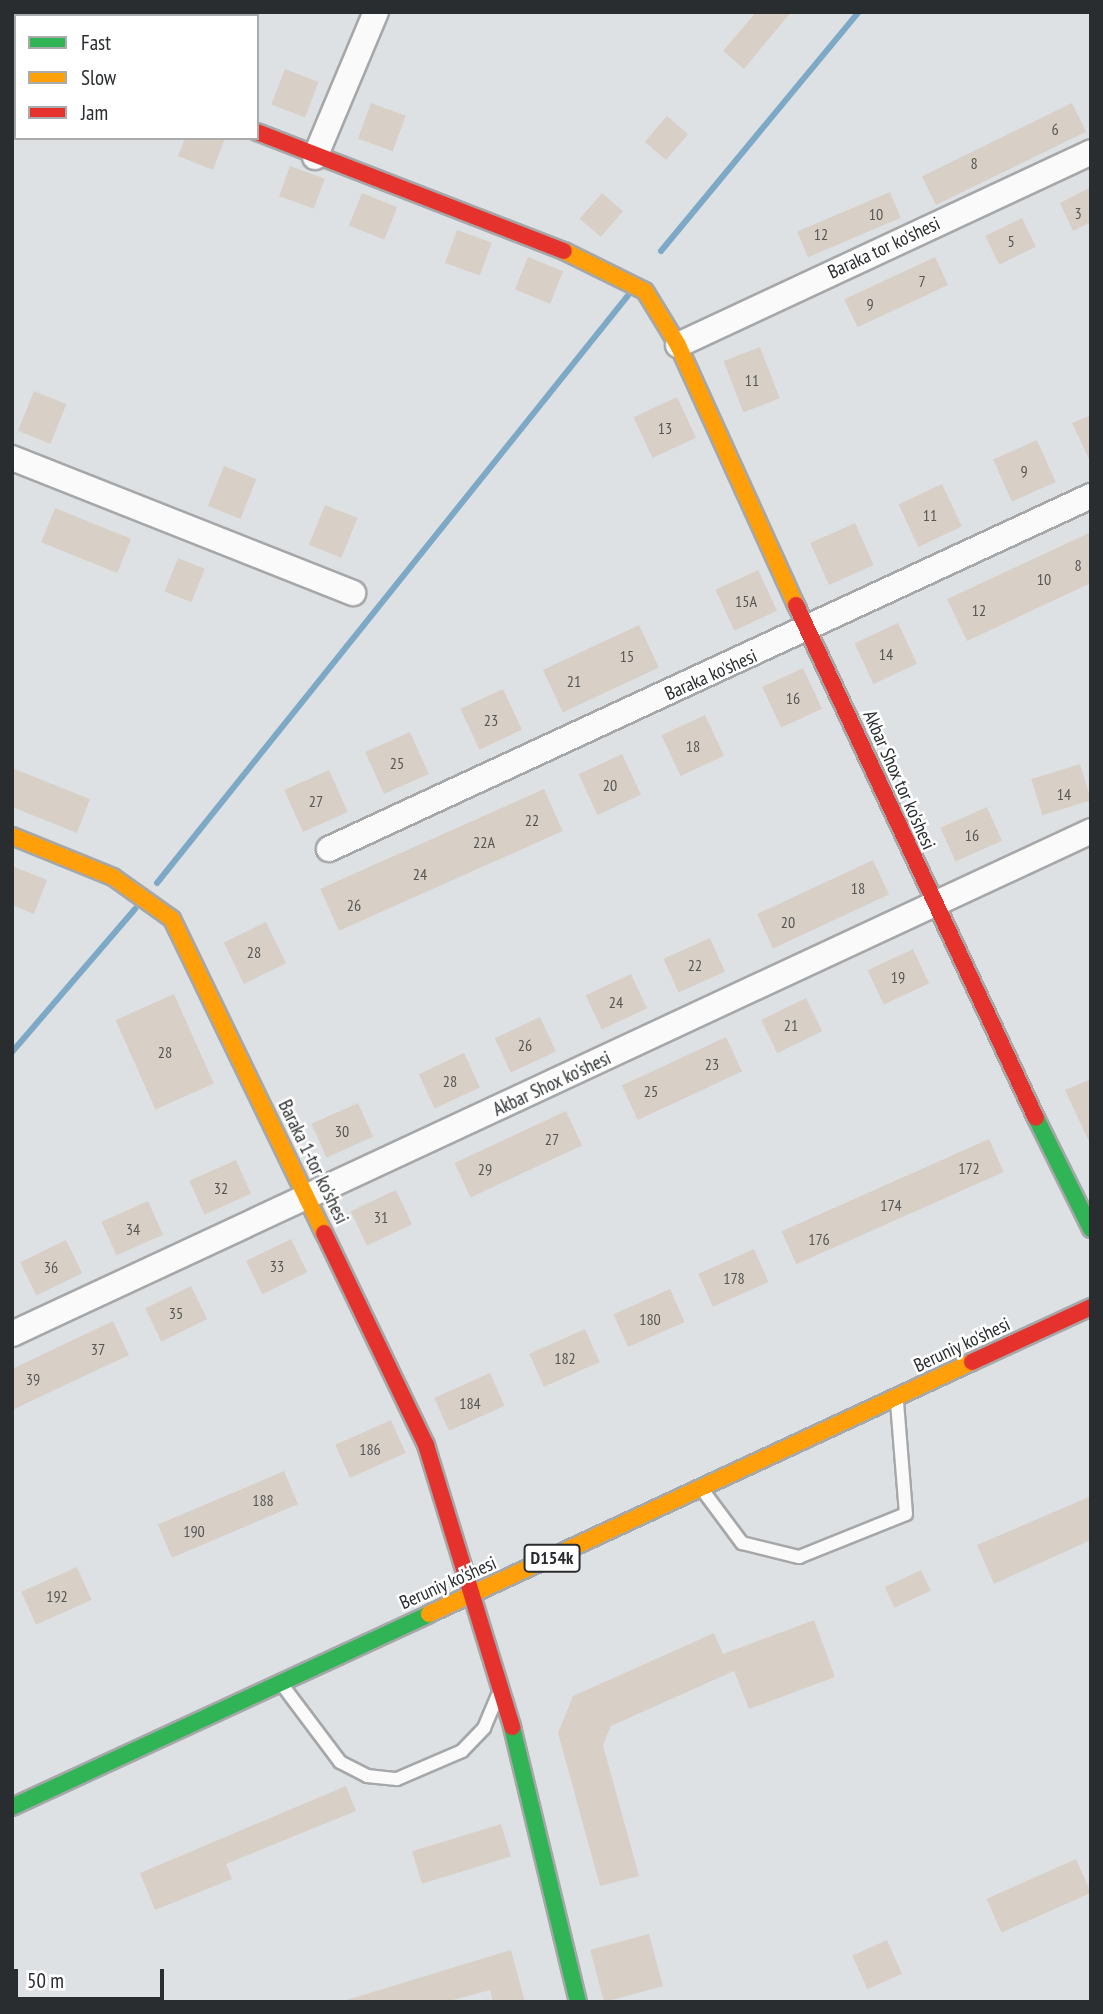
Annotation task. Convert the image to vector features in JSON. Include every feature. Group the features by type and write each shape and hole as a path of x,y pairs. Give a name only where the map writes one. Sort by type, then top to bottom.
{"street":[{"path":"315,157 376,12"},
{"name":"Akbar Shox tor ko'shesi","path":"259,133 315,157 598,264 645,291 678,345 933,907 1091,1229"},
{"name":"Baraka tor ko'shesi","path":"678,345 1091,152"},
{"path":"12,458 353,593"},
{"name":"Baraka ko'shesi","path":"328,849 808,631 1091,496"},
{"name":"Akbar Shox ko'shesi","path":"12,1334 307,1199 1091,831"},
{"name":"Baraka 1-tor ko'shesi","path":"12,836 113,877 172,919 426,1445 477,1593 499,1670 578,2002"},
{"name":"Beruniy ko'shesi","path":"12,1807 279,1679 477,1593 1091,1307"}],"lane":[{"path":"701,1488 742,1543 799,1557 906,1514 897,1399"},
{"path":"279,1679 340,1762 367,1776 397,1779 461,1751 484,1728 497,1699 499,1670"}],"building":[{"path":"756,12 791,12 744,69 723,51"},
{"path":"285,69 319,82 305,117 271,104"},
{"path":"371,103 406,116 393,151 358,139"},
{"path":"1072,103 1086,132 936,205 922,176"},
{"path":"667,116 688,134 666,160 645,142"},
{"path":"184,140 224,140 213,170 178,156"},
{"path":"290,166 325,179 314,209 279,196"},
{"path":"1091,187 1091,222 1073,231 1060,203"},
{"path":"890,192 901,218 808,257 797,231"},
{"path":"362,193 397,207 384,240 349,225"},
{"path":"602,193 623,211 601,237 580,219"},
{"path":"1022,218 1036,247 999,265 985,236"},
{"path":"457,230 492,243 480,276 445,263"},
{"path":"528,257 563,271 550,304 515,289"},
{"path":"935,257 948,285 857,327 844,299"},
{"path":"760,347 780,398 743,412 724,361"},
{"path":"34,391 66,404 50,444 18,431"},
{"path":"677,397 696,438 653,458 633,417"},
{"path":"1091,415 1091,463 1072,423"},
{"path":"1037,440 1056,482 1012,502 993,460"},
{"path":"224,466 256,479 240,519 208,506"},
{"path":"942,484 962,527 918,547 898,504"},
{"path":"325,505 357,518 341,558 309,545"},
{"path":"55,508 131,539 117,573 41,542"},
{"path":"855,523 874,565 829,585 810,543"},
{"path":"1091,532 1091,583 967,641 947,599"},
{"path":"178,558 205,569 191,602 165,591"},
{"path":"758,570 777,611 734,631 715,590"},
{"path":"898,623 917,664 874,684 854,643"},
{"path":"639,625 659,668 563,712 543,670"},
{"path":"803,668 822,709 781,728 762,687"},
{"path":"503,689 522,730 479,750 460,709"},
{"path":"705,715 724,756 681,776 661,735"},
{"path":"410,732 429,774 384,794 365,752"},
{"path":"622,754 641,795 598,815 578,774"},
{"path":"1080,764 1091,800 1042,815 1031,779"},
{"path":"12,768 90,799 77,833 12,807"},
{"path":"329,770 348,812 303,832 284,790"},
{"path":"544,789 563,831 339,931 320,889"},
{"path":"987,807 1002,841 955,862 940,828"},
{"path":"873,860 889,894 773,949 757,914"},
{"path":"12,866 47,880 34,914 12,905"},
{"path":"266,922 286,963 244,984 224,943"},
{"path":"710,938 725,972 678,993 663,959"},
{"path":"913,949 929,983 884,1005 868,970"},
{"path":"631,974 647,1008 602,1030 586,995"},
{"path":"174,994 214,1084 155,1110 116,1020"},
{"path":"806,998 822,1031 777,1053 761,1020"},
{"path":"540,1017 556,1051 511,1073 495,1038"},
{"path":"726,1037 742,1071 638,1120 622,1086"},
{"path":"464,1053 480,1087 435,1109 419,1074"},
{"path":"1091,1079 1091,1146 1065,1090"},
{"path":"358,1103 373,1137 326,1158 311,1124"},
{"path":"566,1111 582,1145 471,1197 455,1163"},
{"path":"989,1139 1004,1172 796,1264 782,1231"},
{"path":"236,1160 251,1194 204,1215 189,1181"},
{"path":"396,1190 412,1224 367,1246 351,1211"},
{"path":"148,1201 163,1235 116,1256 101,1222"},
{"path":"291,1239 307,1272 262,1294 246,1261"},
{"path":"66,1240 82,1273 36,1296 20,1262"},
{"path":"754,1249 769,1282 713,1307 698,1274"},
{"path":"191,1286 207,1319 161,1342 145,1308"},
{"path":"670,1289 685,1322 628,1347 613,1314"},
{"path":"113,1321 129,1355 12,1410 12,1369"},
{"path":"585,1329 600,1362 544,1387 529,1354"},
{"path":"490,1373 505,1406 449,1431 434,1398"},
{"path":"391,1420 406,1453 350,1478 335,1445"},
{"path":"284,1471 298,1504 172,1558 158,1525"},
{"path":"1091,1496 1091,1540 994,1584 977,1545"},
{"path":"77,1567 92,1600 36,1625 21,1592"},
{"path":"921,1570 931,1591 894,1608 885,1587"},
{"path":"814,1620 835,1677 749,1709 734,1671 611,1726 603,1745 639,1876 600,1886 558,1733 573,1696 714,1633 723,1654"},
{"path":"346,1786 356,1811 226,1864 232,1879 155,1910 140,1873"},
{"path":"501,1824 511,1857 422,1884 412,1851"},
{"path":"1076,1859 1091,1893 1002,1933 986,1899"},
{"path":"649,1934 663,1986 604,2002 590,1950"},
{"path":"887,1940 902,1974 867,1989 852,1955"},
{"path":"511,1950 525,2002 493,2002 490,1990 446,2002 340,2002"}],"waterway":[{"path":"661,251 859,12"},
{"path":"157,883 630,293"},
{"path":"12,1052 135,909"}],"traffic: fast":[{"path":"1036,1118 1091,1229"},
{"path":"12,1807 429,1614"},
{"path":"512,1727 578,2002"}],"traffic: slow":[{"path":"564,251 645,291 678,345 796,605"},
{"path":"12,836 113,877 172,919 324,1233"},
{"path":"429,1614 972,1362"}],"traffic: jam":[{"path":"259,133 564,251"},
{"path":"796,605 1036,1118"},
{"path":"324,1233 426,1445 512,1727"},
{"path":"972,1362 1091,1307"}]}
